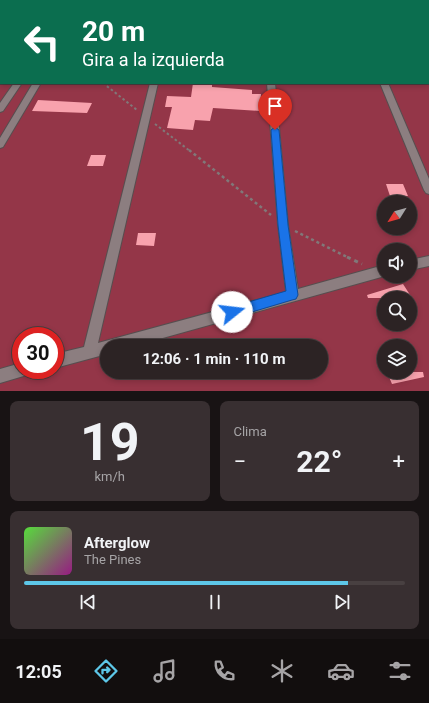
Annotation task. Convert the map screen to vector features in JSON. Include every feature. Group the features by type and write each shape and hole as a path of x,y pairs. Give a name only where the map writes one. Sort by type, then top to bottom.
{"street":[{"path":"339,0 350,0"},
{"path":"0,109 17,84"},
{"path":"0,145 36,84"},
{"path":"89,352 154,84"},
{"path":"271,84 283,225 292,295"},
{"path":"384,84 429,190"},
{"path":"417,263 429,260"},
{"path":"133,339 377,273"},
{"path":"64,359 100,349"},
{"path":"0,376 12,373"}],"path":[{"path":"104,84 283,225 377,270"}],"shaded area":[{"path":"0,84 429,84 429,391 0,391"}],"building":[{"path":"193,84 212,84 212,87 252,90 252,94 261,94 260,111 213,108 210,121 195,120 193,130 167,128 172,107 165,107 167,96 191,97"},
{"path":"38,100 92,103 87,113 32,111"},
{"path":"91,155 106,155 103,166 87,166"},
{"path":"386,184 403,184 408,195 390,195"},
{"path":"138,233 156,233 154,246 136,245"},
{"path":"403,284 408,291 380,291"},
{"path":"377,292 377,298 368,298 367,295"},
{"path":"417,372 423,372 424,377 417,379"},
{"path":"390,379 415,379 392,384"}],"route":[{"path":"232,312 292,295 283,225 275,130"}]}
